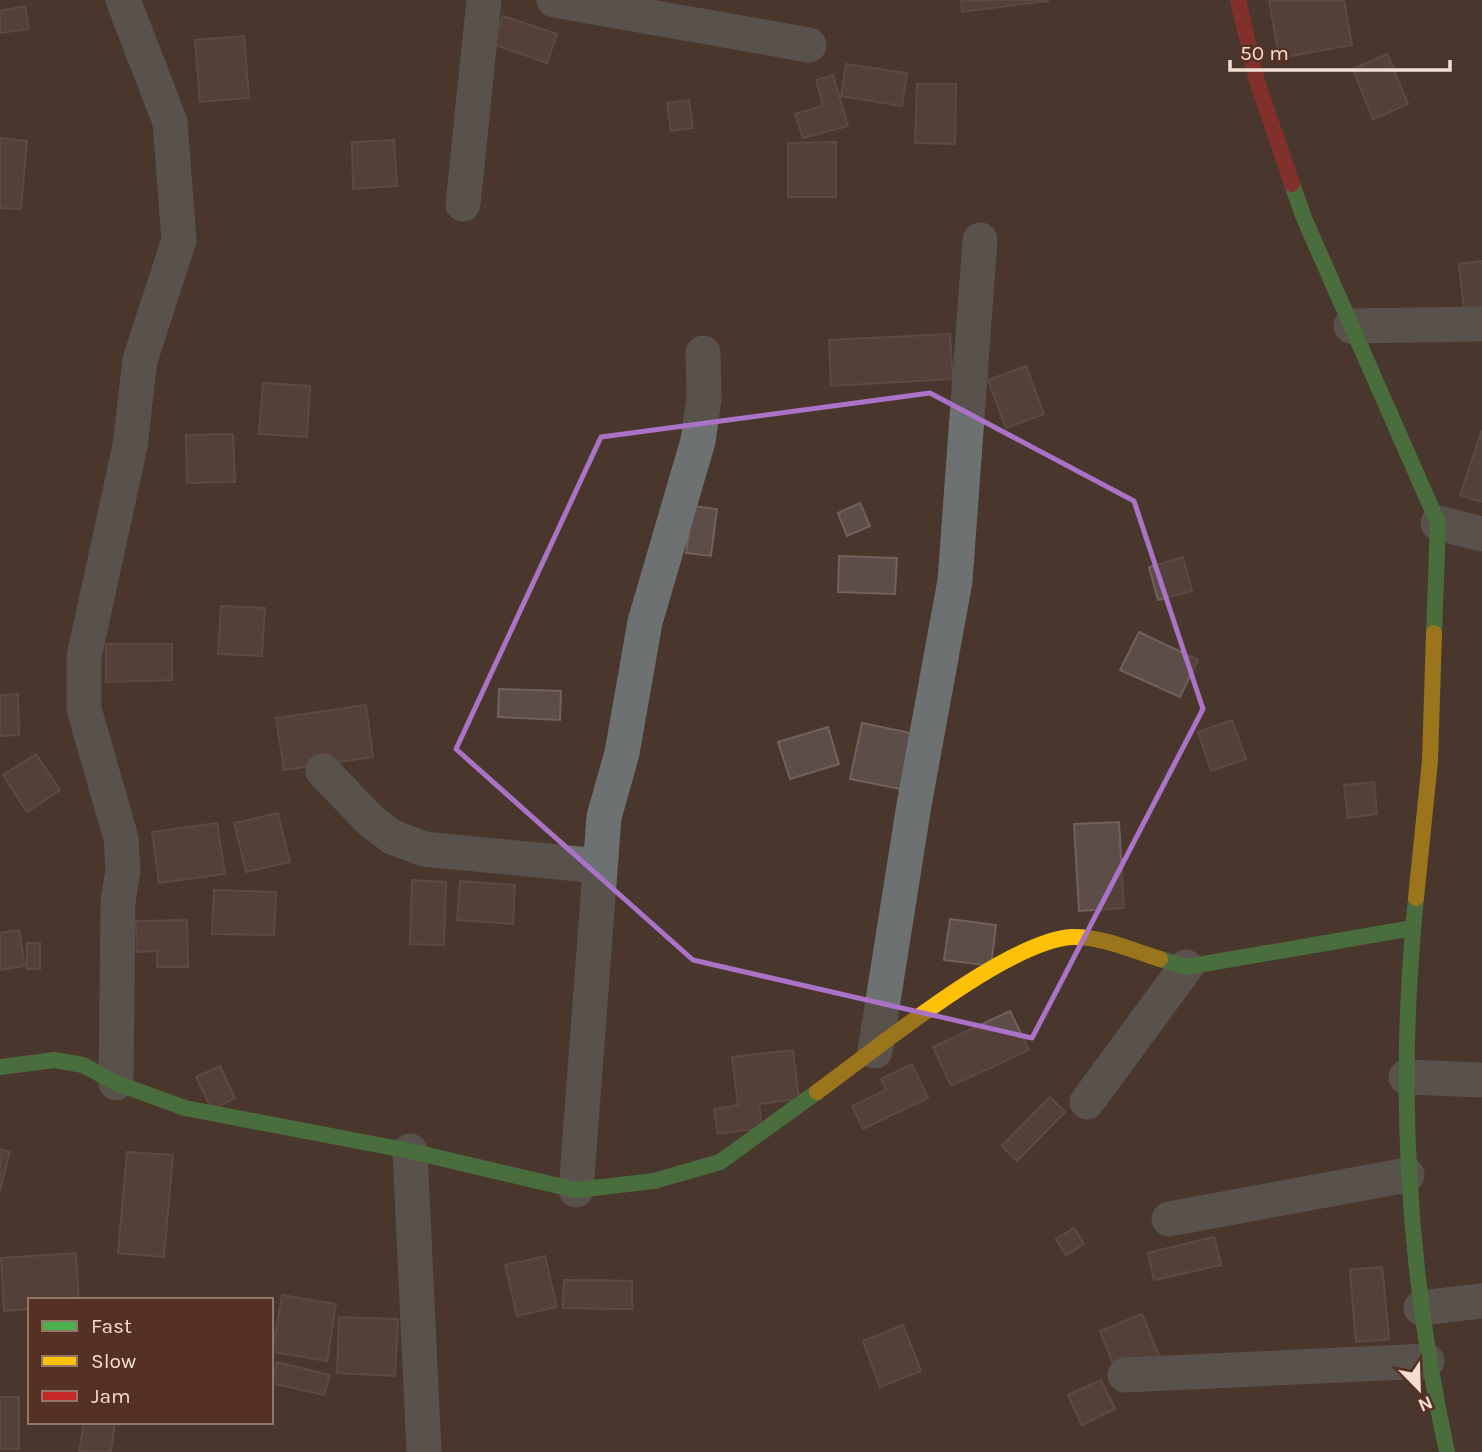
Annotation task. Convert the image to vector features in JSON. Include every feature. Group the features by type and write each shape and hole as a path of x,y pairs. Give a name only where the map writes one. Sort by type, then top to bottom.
{"street":[{"path":"116,1083 118,902 123,870 121,838 84,709 85,657 130,446 140,360 179,240 170,122 123,0"},
{"path":"463,204 484,0"},
{"path":"554,0 809,45"},
{"path":"1238,0 1257,82 1304,219 1438,523 1430,761 1413,928 1406,1077 1407,1175 1421,1308 1427,1361 1447,1452"},
{"path":"876,1051 914,805 955,581 981,240"},
{"path":"1351,326 1482,324"},
{"path":"576,1190 604,817 622,753 645,622 698,441 704,398 703,353"},
{"path":"1438,523 1482,534"},
{"path":"323,771 369,819 392,837 424,849 599,866"},
{"path":"0,1067 55,1060 83,1065 116,1083 185,1108 410,1151 576,1190 654,1181 720,1162 979,975 1032,947 1072,937 1106,943 1186,967 1413,928"},
{"path":"1087,1102 1186,967"},
{"path":"1406,1077 1482,1080"},
{"path":"410,1151 424,1452"},
{"path":"1169,1219 1407,1175"},
{"path":"1421,1308 1482,1301"},
{"path":"1125,1375 1427,1361"}],"highlighted area":[{"path":"930,393 1134,501 1203,709 1032,1038 693,960 456,749 601,437"}],"building":[{"path":"961,0 1048,0 1048,1 962,12"},
{"path":"1269,0 1344,0 1352,45 1279,58"},
{"path":"25,6 29,29 0,33 0,11"},
{"path":"503,16 557,34 547,63 492,44"},
{"path":"244,36 249,98 200,102 195,40"},
{"path":"1387,54 1408,104 1373,119 1353,69"},
{"path":"1387,54 1408,104 1373,119 1353,69"},
{"path":"846,64 907,73 902,106 841,96"},
{"path":"833,75 848,126 803,138 795,114 823,106 816,80"},
{"path":"917,84 956,84 955,144 915,143"},
{"path":"689,100 693,128 671,131 667,103"},
{"path":"0,138 27,141 21,209 0,208"},
{"path":"394,140 397,186 353,189 352,142"},
{"path":"836,142 836,197 788,197 788,143"},
{"path":"1482,261 1482,324 1466,326 1459,264"},
{"path":"1482,261 1482,324 1466,326 1459,264"},
{"path":"950,334 953,379 831,386 829,340"},
{"path":"1026,366 1044,414 1006,428 988,380"},
{"path":"263,383 310,386 307,437 259,434"},
{"path":"1482,430 1482,502 1460,495"},
{"path":"233,434 235,482 187,483 186,435"},
{"path":"860,503 870,526 847,536 838,513"},
{"path":"693,506 717,509 711,556 686,553"},
{"path":"839,556 897,558 895,594 838,592"},
{"path":"1183,557 1192,591 1158,600 1149,567"},
{"path":"221,606 265,608 262,656 218,654"},
{"path":"1139,632 1198,660 1180,697 1120,670"},
{"path":"106,644 172,644 172,680 106,682"},
{"path":"499,689 561,691 560,720 498,717"},
{"path":"18,694 19,735 0,736 0,695"},
{"path":"366,705 373,757 284,770 276,718"},
{"path":"1232,720 1246,759 1211,771 1198,732"},
{"path":"862,723 916,734 905,790 850,779"},
{"path":"828,727 839,764 790,779 778,742"},
{"path":"36,754 60,790 27,812 3,775"},
{"path":"1374,782 1377,814 1348,818 1344,785"},
{"path":"278,813 290,862 246,872 234,823"},
{"path":"1119,822 1124,908 1079,911 1074,824"},
{"path":"217,823 225,874 159,883 152,832"},
{"path":"412,880 446,882 444,945 410,944"},
{"path":"460,881 515,885 513,924 457,920"},
{"path":"214,890 276,892 274,935 212,934"},
{"path":"950,919 996,925 991,966 944,960"},
{"path":"187,920 188,967 157,967 157,951 137,952 136,921"},
{"path":"19,930 25,966 0,970 0,933"},
{"path":"27,943 40,943 40,969 27,969"},
{"path":"1010,1011 1029,1050 951,1086 933,1047"},
{"path":"793,1050 799,1099 759,1104 762,1128 718,1134 714,1109 738,1105 732,1057"},
{"path":"912,1064 928,1098 863,1129 852,1106 886,1090 881,1079"},
{"path":"220,1066 235,1098 212,1110 196,1077"},
{"path":"1050,1097 1065,1112 1017,1161 1002,1146"},
{"path":"1050,1097 1065,1112 1017,1161 1002,1146"},
{"path":"0,1149 10,1152 0,1191"},
{"path":"127,1152 173,1155 164,1257 118,1253"},
{"path":"1074,1228 1084,1244 1066,1255 1056,1239"},
{"path":"1074,1228 1084,1244 1066,1255 1056,1239"},
{"path":"1214,1237 1221,1265 1154,1280 1148,1253"},
{"path":"1214,1237 1221,1265 1154,1280 1148,1253"},
{"path":"76,1253 79,1298 28,1298 28,1309 4,1311 1,1258"},
{"path":"545,1256 557,1307 517,1316 505,1265"},
{"path":"1382,1267 1389,1339 1356,1342 1350,1270"},
{"path":"1382,1267 1389,1339 1356,1342 1350,1270"},
{"path":"564,1280 632,1281 632,1309 563,1308"},
{"path":"564,1280 632,1281 632,1309 563,1308"},
{"path":"282,1295 336,1304 327,1361 273,1352"},
{"path":"1142,1314 1163,1366 1121,1383 1100,1331"},
{"path":"1142,1314 1163,1366 1121,1383 1100,1331"},
{"path":"339,1317 398,1319 395,1376 337,1373"},
{"path":"903,1325 921,1371 880,1387 863,1341"},
{"path":"903,1325 921,1371 880,1387 863,1341"},
{"path":"277,1362 330,1375 324,1395 273,1383"},
{"path":"1101,1380 1115,1409 1082,1425 1068,1395"},
{"path":"1101,1380 1115,1409 1082,1425 1068,1395"},
{"path":"0,1397 19,1397 19,1449 0,1449"},
{"path":"84,1424 115,1424 111,1452 79,1452"}],"traffic: fast":[{"path":"1292,184 1304,218 1438,523 1434,633"},
{"path":"1416,898 1407,1037 1409,1176 1423,1315 1447,1452"},
{"path":"1160,959 1186,967 1413,928"},
{"path":"0,1067 55,1060 83,1065 116,1083 185,1108 410,1151 576,1190 654,1181 720,1162 817,1092"}],"traffic: slow":[{"path":"1416,898 1430,761 1434,633"},
{"path":"817,1092 905,1026 977,977 1044,943 1083,937 1160,959"}],"traffic: jam":[{"path":"1238,0 1257,81 1292,184"}]}
